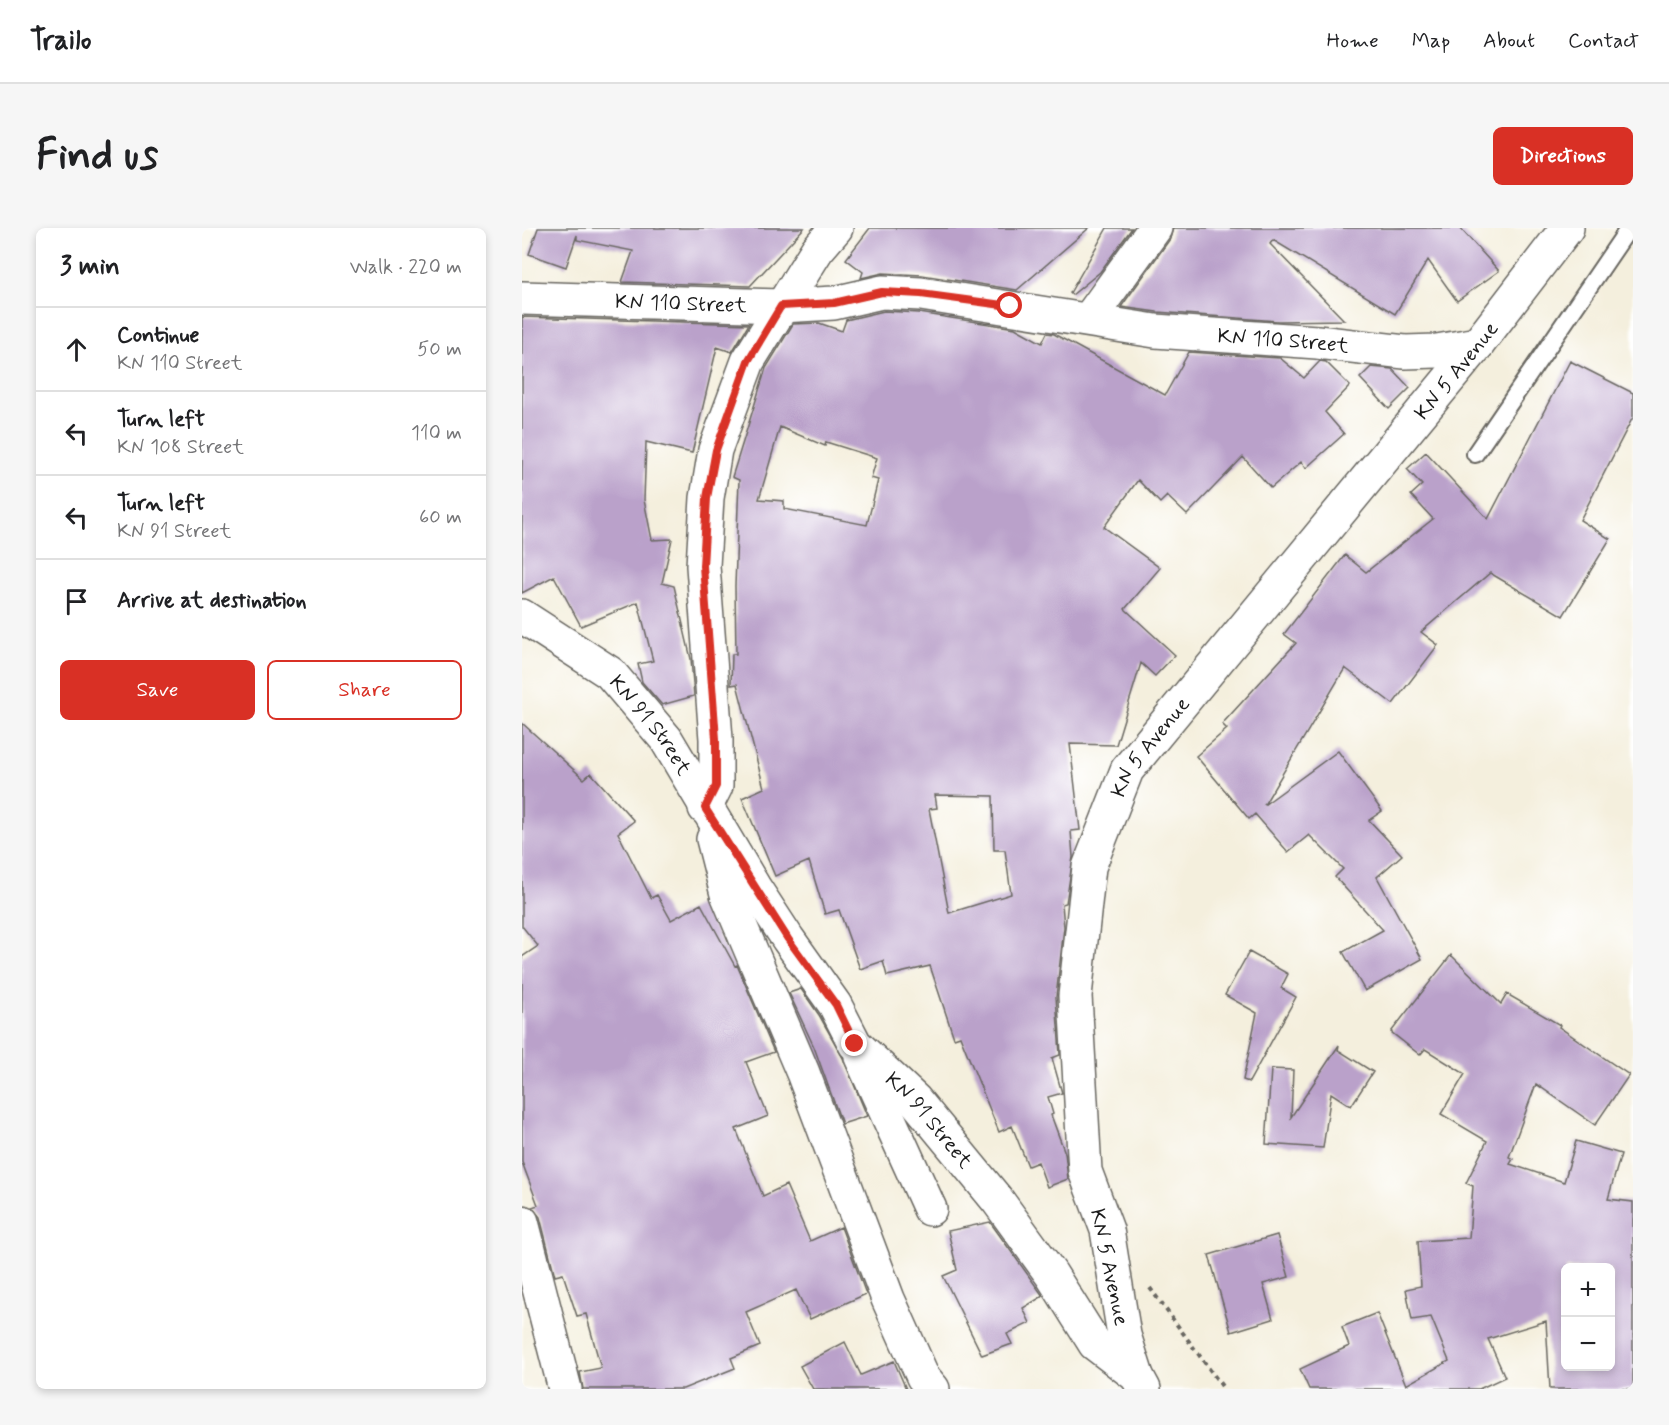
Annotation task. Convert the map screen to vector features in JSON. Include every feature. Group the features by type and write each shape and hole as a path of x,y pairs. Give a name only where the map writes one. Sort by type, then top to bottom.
{"street":[{"path":"836,228 816,250 748,361 716,450 707,498 703,566 716,786 705,808 727,894 802,1073 888,1299 923,1377 933,1389"},
{"path":"1089,319 1155,228"},
{"name":"KN 5 Avenue","path":"1141,1383 1115,1289 1107,1230 1085,1171 1075,996 1089,867 1126,770 1478,344 1567,228"},
{"name":"KN 110 Street","path":"522,298 781,306 834,303 882,292 921,294 1155,331 1317,342 1405,352 1437,351 1478,344"},
{"name":"KN 91 Street","path":"522,616 610,673 666,739 705,808 788,939 836,1005 855,1044 915,1100 992,1193 1051,1274 1095,1344 1141,1383"},
{"path":"855,1044 930,1209"},
{"path":"522,1222 557,1384"}],"lane":[{"path":"1475,454 1629,228"}],"path":[{"path":"1148,1286 1224,1389"}],"building":[{"path":"538,228 804,228 750,286 622,282 633,251 577,240 577,235 566,267 529,254"},
{"path":"870,228 1089,228 1017,290 922,275 883,273 861,278 863,272 846,259"},
{"path":"1107,228 1132,228 1100,272 1072,295 1070,293"},
{"path":"1173,228 1460,228 1499,271 1457,301 1428,260 1395,314 1273,240 1270,244 1344,320 1278,321 1121,307 1170,239"},
{"path":"884,311 919,313 1015,328 1042,343 1047,333 1054,334 1165,395 1189,352 1280,358 1304,378 1320,361 1326,362 1350,386 1325,412 1344,434 1306,468 1301,462 1271,488 1243,457 1187,515 1167,496 1160,503 1138,480 1104,527 1160,568 1125,609 1175,655 1155,676 1141,663 1116,745 1070,744 1080,830 1071,831 1073,857 1066,903 1062,904 1064,927 1056,997 1060,1055 1052,1058 1062,1093 1048,1097 1053,1114 1051,1115 1065,1153 1068,1179 1047,1187 1038,1162 1028,1166 1012,1126 999,1132 960,1036 954,1038 930,966 887,976 883,961 860,969 839,910 825,914 809,861 775,876 742,798 764,788 737,684 731,685 732,654 736,654 735,586 739,480 732,477 766,368 793,324 819,323 842,331 846,320","holes":["780,427 825,446 826,442 877,458 871,478 878,480 867,525 784,509 784,501 759,499","935,795 993,796 994,850 1005,850 1011,894 949,913 929,809 937,808"]},
{"path":"522,317 749,324 732,352 717,347 692,453 646,442 644,500 652,540 672,539 662,583 674,586 691,659 694,696 662,705 642,682 638,664 653,661 638,602 581,626 554,576 522,593"},
{"path":"1570,361 1633,393 1633,417 1580,520 1610,539 1563,616 1490,573 1421,632 1438,645 1393,704 1345,668 1264,805 1338,751 1382,811 1369,820 1402,855 1377,877 1422,959 1365,991 1343,952 1383,930 1335,877 1343,869 1309,835 1288,852 1255,814 1249,819 1196,756 1227,729 1222,724 1296,643 1284,634 1345,555 1366,572 1433,519 1411,495 1422,485 1407,469 1426,452 1488,519"},
{"path":"1371,367 1392,369 1410,388 1389,409 1360,378"},
{"path":"522,723 584,779 591,773 634,821 618,833 651,898 657,895 671,920 701,904 735,966 737,965 774,1052 746,1062 768,1116 736,1129 763,1196 786,1185 810,1241 841,1227 866,1294 810,1319 796,1290 746,1312 760,1346 731,1358 735,1368 683,1389 583,1389 580,1372 601,1368 586,1314 577,1316 563,1274 555,1276 540,1217 532,1207 538,1205 522,1162 522,957 538,946 522,926"},
{"path":"1249,952 1288,974 1281,988 1296,997 1249,1082 1243,1080 1257,1013 1225,995"},
{"path":"1451,955 1501,1004 1507,994 1560,1025 1559,1027 1629,1075 1595,1125 1536,1084 1509,1157 1513,1159 1510,1164 1564,1182 1576,1141 1621,1154 1608,1199 1633,1202 1633,1389 1550,1389 1546,1321 1488,1339 1505,1377 1479,1389 1309,1389 1300,1369 1349,1346 1342,1327 1377,1313 1406,1385 1449,1361 1431,1317 1412,1320 1406,1289 1421,1286 1418,1241 1469,1238 1473,1186 1466,1183 1487,1141 1441,1114 1465,1074 1425,1049 1420,1055 1391,1032"},
{"path":"801,989 819,1015 843,1058 867,1116 842,1124 814,1047 789,993"},
{"path":"1339,1045 1338,1050 1373,1072 1351,1106 1331,1093 1323,1148 1266,1144 1271,1069 1293,1070 1291,1117"},
{"path":"990,1222 1043,1296 1023,1308 1030,1323 1007,1334 1012,1344 982,1355 943,1276 957,1270 948,1231"},
{"path":"1277,1235 1289,1277 1263,1284 1273,1319 1231,1332 1209,1255"},
{"path":"845,1342 861,1375 894,1361 906,1389 813,1389 800,1366"}],"route":[{"path":"855,1044 836,1005 788,939 705,808 716,786 716,739 703,566 707,498 716,450 748,361 781,306 834,303 882,292 921,294 1010,306"}]}
